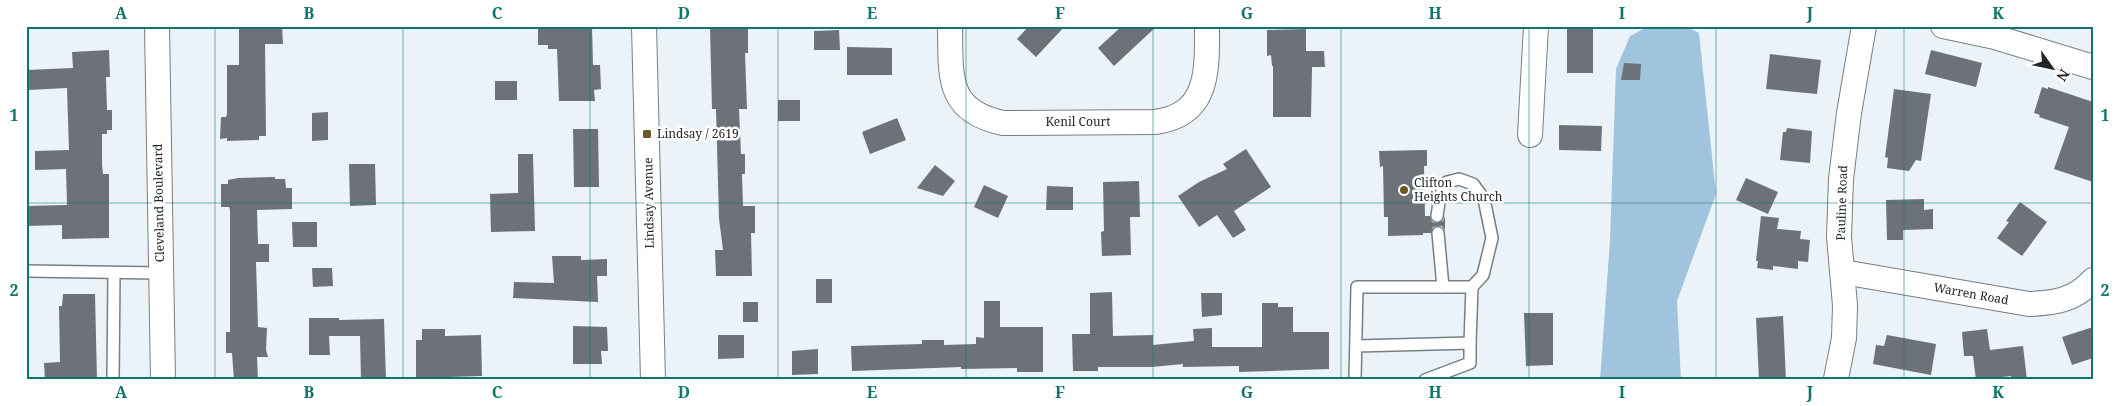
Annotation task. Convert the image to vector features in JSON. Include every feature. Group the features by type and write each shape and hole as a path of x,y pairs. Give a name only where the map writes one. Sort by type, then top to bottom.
{"street":[{"name":"Cleveland Boulevard","path":"156,26 160,273 164,380"},
{"name":"Lindsay Avenue","path":"644,26 653,380"},
{"name":"Kenil Court","path":"950,26 951,72 960,99 976,115 1004,123 1155,122 1178,116 1190,108 1203,87 1207,26"},
{"path":"1530,135 1536,26"},
{"name":"Pauline Road","path":"1836,379 1844,338 1845,305 1839,237 1841,179 1849,113 1864,26"},
{"path":"1943,26 1995,37 2093,67"},
{"name":"Warren Road","path":"1843,272 2029,304 2053,303 2071,298 2086,288 2093,280"}],"lane":[{"path":"1425,380 1470,363 1472,287 1483,275 1492,238 1484,199 1472,184 1459,179 1446,182 1440,196 1437,216"},
{"path":"1438,233 1443,287"},
{"path":"26,270 160,273"},
{"path":"113,380 114,273"},
{"path":"1355,380 1357,287 1472,287"},
{"path":"1356,346 1470,343"}],"shaded area":[{"path":"1649,26 1684,26 1699,33 1716,194 1677,301 1681,380 1600,380 1610,240 1616,69 1630,36"}],"building":[{"path":"239,26 282,26 283,44 265,44 266,136 259,136 259,140 227,141 227,138 220,139 221,117 226,117 227,114 227,65 239,65"},
{"path":"538,26 592,26 593,65 600,65 601,89 594,90 595,101 559,101 557,49 548,49 548,45 538,45"},
{"path":"1029,26 1065,26 1036,57 1017,39"},
{"path":"1122,26 1157,26 1114,66 1098,48"},
{"path":"1578,26 1593,26 1593,73 1567,73 1567,28 1578,28"},
{"path":"710,28 748,28 748,53 745,53 747,109 739,109 741,154 745,154 745,174 742,174 743,206 755,206 755,233 751,233 752,276 716,276 715,250 723,250 719,219 716,109 712,109"},
{"path":"1306,29 1306,51 1324,51 1325,67 1312,67 1311,117 1273,117 1273,66 1271,55 1267,56 1267,30"},
{"path":"839,30 840,50 814,50 814,31"},
{"path":"847,47 892,48 892,75 847,75"},
{"path":"109,50 110,77 106,77 107,110 112,110 112,130 107,130 107,134 102,134 102,164 103,174 109,174 109,238 62,239 62,225 26,226 26,206 67,205 66,169 35,170 35,151 69,150 67,88 28,90 26,70 73,68 72,52"},
{"path":"1931,50 1982,63 1976,87 1925,74"},
{"path":"1770,54 1821,60 1817,94 1766,89"},
{"path":"1624,63 1641,64 1640,80 1621,80"},
{"path":"495,81 517,81 517,100 495,100"},
{"path":"2042,87 2048,89 2048,87 2093,102 2093,182 2054,169 2069,127 2039,117 2040,115 2034,113"},
{"path":"1894,89 1931,94 1921,161 1916,160 1909,171 1887,168 1888,158 1885,157"},
{"path":"778,100 800,100 800,121 778,121"},
{"path":"328,112 328,140 312,141 312,113"},
{"path":"897,118 906,140 870,154 862,132"},
{"path":"1559,125 1602,126 1601,151 1559,150"},
{"path":"1787,128 1812,131 1810,163 1780,160 1783,132 1786,132"},
{"path":"573,129 598,129 599,187 574,187"},
{"path":"1246,149 1271,187 1234,211 1246,230 1233,238 1217,215 1199,227 1178,196 1199,182 1227,169 1223,164"},
{"name":"Clifton Heights Church","path":"1427,150 1427,166 1424,166 1425,216 1430,216 1432,222 1436,223 1443,221 1445,216 1445,230 1442,226 1437,226 1433,227 1431,233 1423,233 1423,235 1388,236 1388,217 1384,217 1383,166 1380,167 1379,151"},
{"path":"518,154 533,154 535,231 491,232 490,194 518,193"},
{"path":"349,164 375,164 376,205 350,206"},
{"path":"935,165 955,181 943,196 917,188"},
{"path":"275,177 275,179 285,179 286,188 292,188 292,209 257,210 258,244 269,244 269,262 256,262 258,327 267,328 266,350 268,357 257,357 258,380 234,380 232,353 226,353 226,332 230,332 230,210 229,207 221,207 221,184 228,184 228,180 238,178"},
{"path":"1746,178 1778,192 1768,214 1736,200"},
{"path":"1139,181 1140,217 1130,217 1131,255 1102,256 1101,232 1104,231 1103,182"},
{"path":"984,185 1008,196 998,218 974,207"},
{"path":"1047,186 1073,187 1073,210 1046,210"},
{"path":"1924,199 1924,210 1933,209 1933,229 1903,230 1903,240 1887,240 1886,200"},
{"path":"2020,202 2047,222 2022,256 1997,238 2009,222 2006,221"},
{"path":"1761,216 1779,218 1777,229 1801,231 1800,239 1810,240 1808,262 1798,261 1798,269 1773,266 1773,270 1757,268 1758,261 1756,261"},
{"path":"292,222 317,222 317,247 293,247"},
{"path":"552,256 581,256 581,260 607,259 607,276 597,276 598,302 513,298 514,282 554,283"},
{"path":"312,268 332,268 333,286 313,287"},
{"path":"816,279 832,279 832,303 816,303"},
{"path":"1112,292 1113,336 1153,335 1153,345 1194,341 1193,329 1212,328 1212,347 1262,347 1262,303 1278,303 1278,307 1293,307 1293,332 1329,332 1329,369 1239,372 1239,366 1183,367 1183,364 1152,367 1098,367 1098,371 1073,371 1072,334 1090,334 1090,293"},
{"path":"1201,293 1222,293 1222,315 1202,317"},
{"path":"63,294 95,294 97,380 45,380 44,363 60,362 59,306 62,306"},
{"path":"984,301 1000,301 1000,327 1043,327 1043,372 1017,372 1017,368 961,369 961,367 852,371 851,346 922,344 922,340 944,340 944,345 976,344 976,337 984,338"},
{"path":"743,302 758,302 758,322 743,322"},
{"path":"1524,313 1553,313 1553,365 1526,366"},
{"path":"1783,316 1786,380 1759,380 1756,318"},
{"path":"309,318 339,318 339,320 384,319 386,380 361,380 360,336 329,336 330,355 309,355"},
{"path":"573,326 607,327 608,351 601,351 602,364 573,364"},
{"path":"2093,327 2093,358 2072,365 2062,337"},
{"path":"422,329 445,329 445,336 481,335 482,376 416,378 416,340 422,340"},
{"path":"1987,329 1990,350 2023,346 2027,380 2011,380 2011,376 1976,380 1973,356 1964,356 1962,332"},
{"path":"718,335 744,335 744,358 718,359"},
{"path":"1887,335 1936,344 1931,375 1873,364 1876,345 1884,346"},
{"path":"818,349 818,374 792,375 792,351"}],"place":[{"name":"Lindsay / 2619","path":"647,134"},
{"name":"Clifton Heights Church","path":"1404,190"}]}
